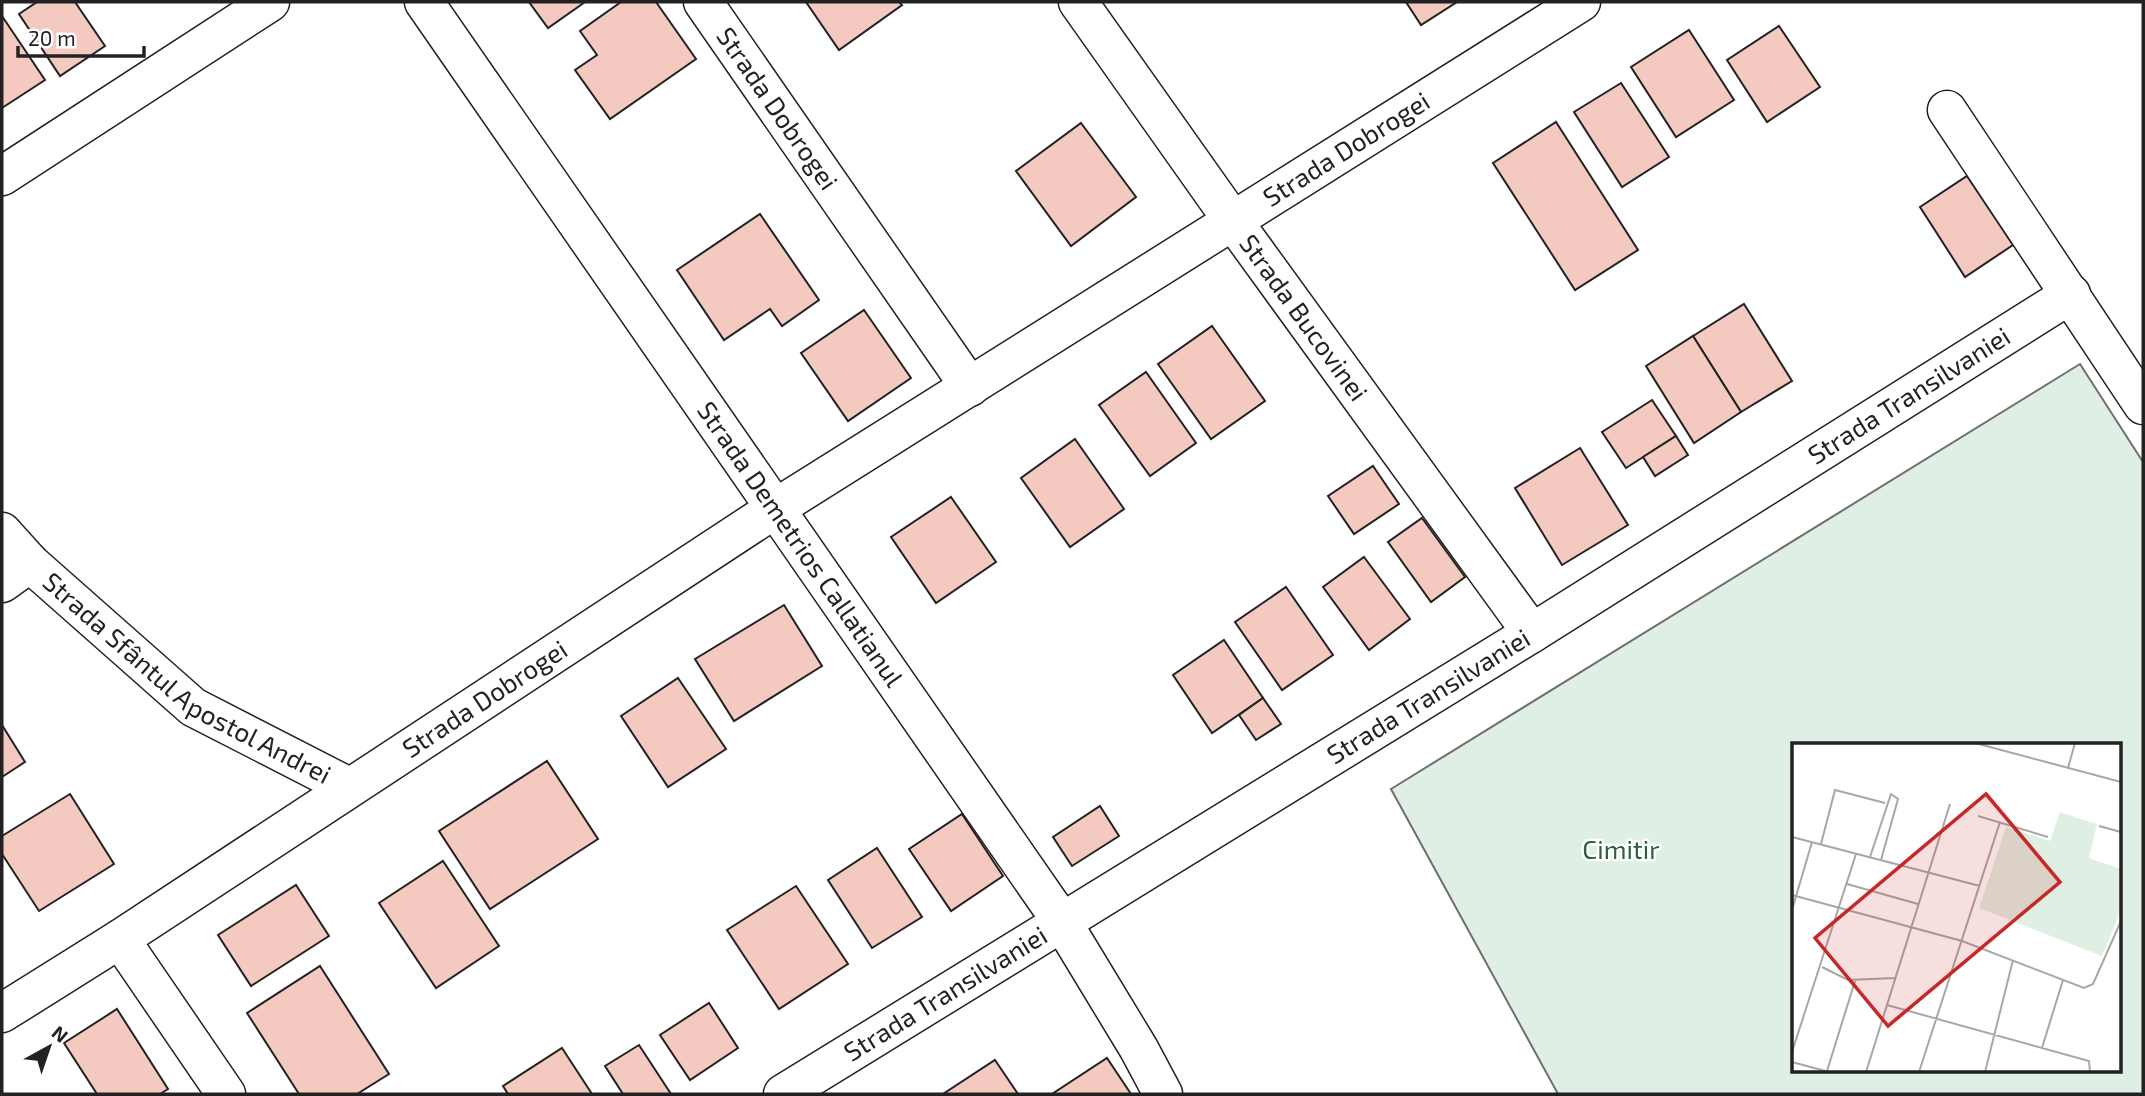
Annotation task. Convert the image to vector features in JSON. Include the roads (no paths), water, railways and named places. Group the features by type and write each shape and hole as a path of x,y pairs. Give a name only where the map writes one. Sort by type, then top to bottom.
{"street":[{"path":"2,176 270,2"},
{"name":"Strada Demetrios Callatianul","path":"424,2 1062,922 1163,1094"},
{"name":"Strada Dobrogei","path":"703,2 970,387"},
{"name":"Strada Bucovinei","path":"1078,2 1532,633"},
{"name":"Strada Dobrogei","path":"2,1013 120,939 776,508 1581,2"},
{"path":"1947,110 2143,405"},
{"name":"Strada Transilvaniei","path":"783,1094 1532,633 2071,294"},
{"name":"Strada Sfântul Apostol Andrei","path":"2,532 16,573 193,706 349,787"},
{"path":"120,939 226,1094"}],"park label":[{"name":"Cimitir","path":"1621,850"}]}
